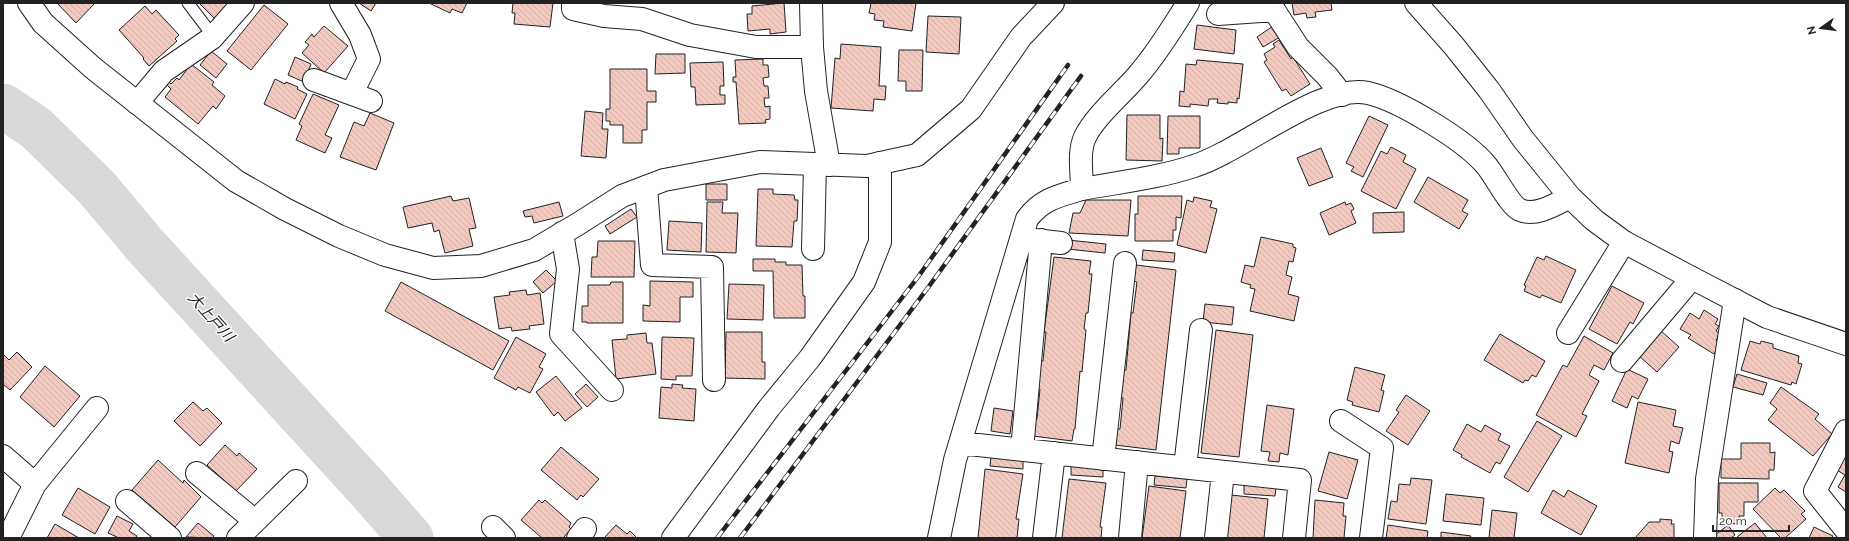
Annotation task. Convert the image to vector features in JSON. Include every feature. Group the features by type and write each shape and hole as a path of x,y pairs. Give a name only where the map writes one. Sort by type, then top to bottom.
{"street":[{"path":"29,3 44,23 93,68 236,181 285,209 339,236 385,255 433,268 481,266 534,250 622,196 664,180 760,162 867,166 917,155 970,109 1021,37 1053,3"},
{"path":"138,103 164,72 213,36 243,3"},
{"path":"314,80 361,97 369,60 360,35 341,3"},
{"path":"574,3 573,9 604,16 642,19 690,35 756,47 812,47"},
{"path":"811,3 812,47 822,164 813,249"},
{"path":"1082,189 1082,149 1085,137 1094,124 1139,74 1159,49 1188,3"},
{"path":"1416,3 1454,46 1480,79 1523,139 1570,197 1594,220 1624,242 1767,317 1846,344"},
{"path":"1218,14 1273,6 1298,47 1327,76 1342,95"},
{"path":"1022,450 1041,240 1027,219 1034,209 1049,199 1082,189 1195,166 1240,146 1289,116 1317,102 1342,95 1366,93 1386,99 1451,135 1485,163 1518,210 1529,213 1553,206 1570,197"},
{"path":"673,538 769,408 810,358 864,282 880,242 880,163"},
{"path":"646,187 652,265 712,267 714,380"},
{"path":"562,233 568,269 561,334 612,390"},
{"path":"939,538 955,460 960,443 1041,240"},
{"path":"1568,333 1624,242"},
{"path":"1103,458 1125,263"},
{"path":"1622,361 1692,278"},
{"path":"1705,538 1707,479 1735,300"},
{"path":"1185,467 1201,330"},
{"path":"8,538 35,484 97,408"},
{"path":"1341,421 1382,448 1371,538"},
{"path":"1846,431 1815,491 1846,530"},
{"path":"960,443 1300,480 1294,538"},
{"path":"1044,538 1054,453"},
{"path":"3,456 35,484"},
{"path":"1130,538 1138,462"},
{"path":"1216,538 1223,472"},
{"path":"197,474 255,521"},
{"path":"238,538 296,481"},
{"path":"127,501 170,538"}],"lane":[{"path":"188,3 213,36"}],"building":[{"path":"57,3 95,3 76,23"},
{"path":"199,3 232,3 216,20"},
{"path":"359,3 376,3 371,11"},
{"path":"429,3 467,3 462,13 452,9 450,13"},
{"path":"513,3 553,3 550,27 514,24 515,13 512,13"},
{"path":"784,3 786,32 770,34 770,29 748,31 747,14 752,14 752,6"},
{"path":"871,3 916,3 912,31 883,27 884,21 874,20 875,14 869,13"},
{"path":"1292,3 1331,3 1332,10 1315,12 1316,17 1307,18 1306,13 1294,15"},
{"path":"264,5 288,24 251,70 227,51"},
{"path":"145,6 152,14 156,10 179,35 175,39 177,41 149,66 143,59 144,58 119,30"},
{"path":"928,16 961,17 959,54 926,52"},
{"path":"1197,25 1236,30 1234,54 1194,49"},
{"path":"324,26 348,46 324,73 302,53 309,45 305,42 312,34 314,37"},
{"path":"1273,26 1280,37 1263,47 1257,37"},
{"path":"1279,40 1291,59 1293,57 1310,84 1291,96 1286,89 1282,91 1264,62 1267,60 1264,54 1275,47 1273,44"},
{"path":"841,44 881,47 879,86 886,86 885,100 874,99 873,111 831,108 835,58 840,59"},
{"path":"899,50 923,50 922,91 906,91 906,81 898,81"},
{"path":"211,51 227,64 216,78 200,65"},
{"path":"656,54 685,54 685,73 655,74"},
{"path":"295,57 311,64 304,82 288,75"},
{"path":"763,59 763,65 768,65 769,77 763,78 764,86 768,86 769,98 764,98 765,107 770,106 770,119 765,120 766,123 739,124 736,82 733,82 733,77 736,77 735,60"},
{"path":"1197,60 1243,64 1239,99 1237,98 1237,103 1217,103 1218,99 1209,99 1208,106 1190,104 1190,107 1179,106 1180,91 1184,92 1186,64 1196,65"},
{"path":"723,62 724,86 720,86 720,95 725,95 725,104 696,105 695,87 691,87 690,63"},
{"path":"191,64 214,82 212,85 225,96 216,109 213,106 198,124 165,97 171,89 166,84 168,81 171,84 177,78 179,80"},
{"path":"610,69 647,69 647,91 656,91 656,102 647,102 647,130 642,130 642,143 623,143 623,125 610,125 610,121 606,121 606,109 610,109"},
{"path":"275,79 285,84 286,82 298,87 297,89 307,94 295,119 264,104"},
{"path":"313,94 339,105 325,135 332,138 325,153 296,140 302,126 299,124"},
{"path":"585,111 603,113 602,129 608,129 606,158 581,156"},
{"path":"370,113 394,123 376,170 340,157 354,122 364,126"},
{"path":"1127,115 1160,115 1160,139 1163,138 1162,161 1126,160"},
{"path":"1168,116 1200,116 1200,148 1179,148 1179,154 1167,154"},
{"path":"1369,116 1388,125 1363,177 1351,171 1354,167 1346,163"},
{"path":"1391,147 1406,155 1403,162 1416,169 1396,209 1361,191 1381,151 1387,154"},
{"path":"1321,148 1333,177 1309,186 1297,158"},
{"path":"1428,177 1468,200 1462,211 1468,214 1459,229 1414,202"},
{"path":"706,184 727,184 727,200 706,200"},
{"path":"758,189 773,189 773,194 794,195 795,200 798,200 797,221 794,221 792,247 756,246"},
{"path":"451,196 453,201 469,198 476,228 469,229 473,246 445,253 439,230 434,232 432,223 408,228 403,207"},
{"path":"1138,196 1182,196 1181,218 1176,217 1176,230 1173,230 1173,241 1135,241 1135,214 1138,214"},
{"path":"1194,197 1212,201 1210,207 1217,209 1206,253 1177,245 1187,200 1193,202"},
{"path":"1086,200 1131,200 1128,236 1069,233 1073,213 1080,213"},
{"path":"559,202 563,216 534,223 532,216 525,217 523,211"},
{"path":"707,202 723,202 722,213 738,213 736,253 706,252"},
{"path":"1345,202 1346,205 1351,203 1354,209 1351,211 1356,223 1329,235 1320,213"},
{"path":"631,209 637,217 610,234 605,226"},
{"path":"1404,212 1404,232 1373,233 1373,213"},
{"path":"669,221 702,223 701,252 667,250"},
{"path":"1261,237 1293,244 1293,247 1296,248 1293,262 1289,261 1286,275 1292,277 1288,294 1299,297 1294,321 1250,311 1255,289 1250,288 1251,285 1241,282 1245,265 1254,267"},
{"path":"1068,240 1106,244 1105,253 1067,249"},
{"path":"598,241 635,241 634,277 591,277 592,257 597,257"},
{"path":"1143,250 1175,253 1174,262 1142,260"},
{"path":"1546,256 1576,270 1561,303 1542,295 1540,298 1524,291 1526,286 1524,285 1537,257 1544,260"},
{"path":"1054,257 1091,261 1089,274 1092,274 1088,313 1086,313 1084,329 1086,330 1082,372 1080,371 1075,429 1072,441 1033,436 1035,419 1037,419 1040,389 1038,389 1041,361 1043,361 1046,332 1044,332"},
{"path":"753,259 775,259 775,262 786,262 786,265 802,265 803,296 805,296 805,318 774,318 773,271 753,271"},
{"path":"1136,265 1176,270 1156,450 1115,445 1117,429 1120,429 1124,370 1126,370 1131,313 1133,313 1137,282 1134,281"},
{"path":"546,270 557,281 543,293 533,282"},
{"path":"650,281 693,282 693,297 680,297 680,322 643,321 643,305 650,306"},
{"path":"401,282 509,341 493,370 385,311"},
{"path":"611,282 623,282 623,323 582,322 582,306 588,306 588,285 610,285"},
{"path":"729,284 764,285 763,320 727,319"},
{"path":"1612,286 1644,303 1633,324 1630,322 1617,344 1589,329"},
{"path":"526,290 527,295 540,293 544,324 529,326 530,329 512,331 511,327 499,329 494,297 510,295 509,292"},
{"path":"1205,304 1234,307 1232,325 1203,322"},
{"path":"1704,310 1718,319 1715,324 1719,326 1716,331 1720,334 1716,340 1720,343 1714,354 1688,338 1691,335 1680,329 1690,313 1699,319"},
{"path":"1216,330 1253,335 1239,457 1201,453"},
{"path":"1660,330 1679,347 1657,372 1638,355"},
{"path":"726,332 762,332 762,362 765,362 765,379 725,378"},
{"path":"646,333 647,343 652,343 656,374 616,379 612,340 627,339 627,335"},
{"path":"1500,334 1545,361 1536,377 1532,375 1528,381 1525,380 1523,383 1484,360"},
{"path":"1584,336 1613,353 1604,370 1594,365 1589,375 1599,381 1582,414 1587,416 1576,437 1536,415 1563,365 1567,367"},
{"path":"516,337 546,354 539,367 543,369 530,393 518,387 516,390 494,378"},
{"path":"662,337 694,338 692,376 676,376 676,380 661,379"},
{"path":"1750,341 1760,344 1761,341 1773,344 1773,348 1799,356 1798,363 1802,364 1796,384 1792,382 1791,385 1741,370"},
{"path":"17,352 32,367 10,390 3,384 3,354 9,360"},
{"path":"45,366 80,396 54,427 20,397"},
{"path":"1355,367 1385,375 1381,390 1384,391 1379,412 1352,405 1353,402 1347,400"},
{"path":"1627,369 1648,379 1638,399 1632,396 1627,408 1612,401"},
{"path":"1737,374 1767,383 1763,395 1733,387"},
{"path":"556,376 582,408 565,421 558,412 554,416 536,392"},
{"path":"586,384 598,397 587,407 575,394"},
{"path":"672,384 683,385 682,388 696,389 694,421 659,418 661,387 672,388"},
{"path":"1781,387 1819,414 1815,419 1832,434 1813,456 1768,420 1777,409 1770,403"},
{"path":"1406,395 1430,411 1408,445 1386,431 1399,412 1396,410"},
{"path":"193,402 203,411 207,408 222,423 200,446 174,421"},
{"path":"1638,402 1676,410 1673,426 1683,428 1679,444 1671,441 1669,451 1673,452 1669,473 1625,463"},
{"path":"1267,405 1294,409 1288,455 1280,453 1279,462 1268,461 1270,452 1261,451"},
{"path":"994,408 1013,411 1010,434 991,431"},
{"path":"1537,421 1562,436 1528,492 1504,477"},
{"path":"1467,424 1481,432 1485,425 1501,434 1498,440 1510,446 1500,464 1496,462 1490,473 1461,457 1462,455 1453,450"},
{"path":"1741,443 1770,443 1770,453 1775,452 1774,470 1769,470 1769,479 1721,478 1721,459 1741,459"},
{"path":"225,445 237,456 239,453 257,469 236,491 207,465"},
{"path":"561,447 599,479 583,497 581,495 577,500 541,470"},
{"path":"1329,452 1358,460 1347,499 1318,491"},
{"path":"1846,455 1846,492 1838,487 1845,475 1837,470"},
{"path":"991,457 1023,460 1023,469 990,466"},
{"path":"158,460 183,483 184,480 201,497 175,527 132,490"},
{"path":"1071,465 1103,468 1103,477 1071,475"},
{"path":"985,469 1023,474 1016,519 1019,519 1017,538 978,538"},
{"path":"1155,476 1187,479 1186,488 1154,485"},
{"path":"1411,478 1432,480 1426,524 1388,519 1391,501 1397,502 1399,484 1410,485"},
{"path":"1069,479 1106,483 1100,527 1102,527 1101,538 1062,538"},
{"path":"1719,483 1758,483 1758,502 1744,502 1744,516 1739,516 1739,524 1722,523 1722,513 1719,513"},
{"path":"1244,484 1276,487 1275,496 1244,494"},
{"path":"1149,486 1186,491 1180,538 1142,538"},
{"path":"78,488 110,507 95,534 62,515"},
{"path":"1775,488 1780,493 1784,490 1805,511 1801,514 1806,519 1785,538 1781,538 1753,509"},
{"path":"1553,490 1564,497 1568,490 1597,506 1581,535 1541,513"},
{"path":"1446,494 1484,498 1481,525 1443,521"},
{"path":"1231,495 1268,499 1264,538 1226,538"},
{"path":"539,500 542,503 545,500 571,523 569,527 571,529 563,538 542,538 521,520"},
{"path":"1315,500 1344,503 1343,516 1346,516 1344,538 1313,538"},
{"path":"1492,510 1517,513 1514,538 1489,538"},
{"path":"117,516 133,524 129,531 137,536 136,538 119,538 108,533"},
{"path":"1660,519 1672,520 1671,524 1674,524 1674,538 1635,538 1649,522 1660,522"},
{"path":"198,523 214,536 212,538 186,537"},
{"path":"1755,523 1767,538 1737,537"},
{"path":"55,524 79,538 47,538"},
{"path":"616,525 627,534 630,531 637,538 604,538"},
{"path":"1388,525 1428,531 1427,538 1386,538"},
{"path":"1728,525 1735,535 1731,538 1716,538 1714,536"},
{"path":"1814,527 1833,536 1832,538 1809,538"},
{"path":"1441,532 1471,536 1470,538 1441,538"}],"waterway":[{"name":"大上戸川","path":"3,106 36,128 97,188 143,243 411,538"}],"railway":[{"path":"717,538 918,277 1068,65"},
{"path":"740,538 927,289 1081,76"}]}
